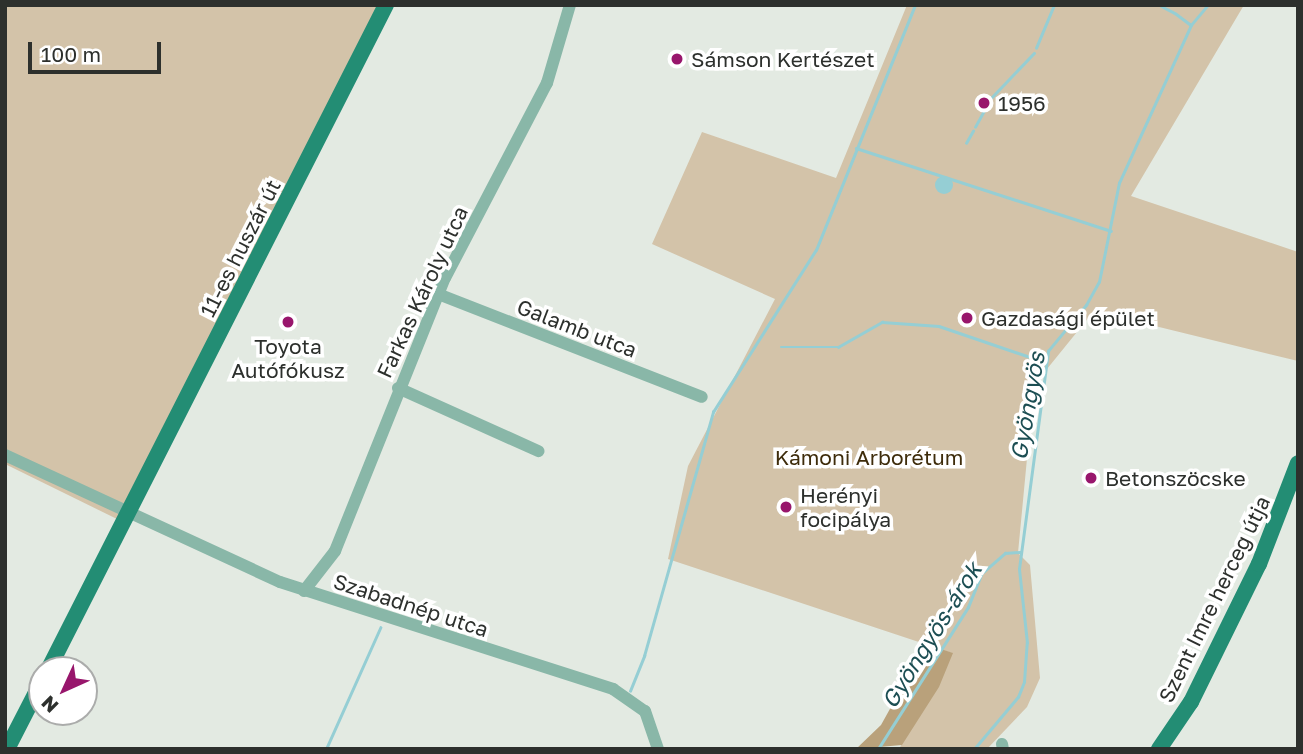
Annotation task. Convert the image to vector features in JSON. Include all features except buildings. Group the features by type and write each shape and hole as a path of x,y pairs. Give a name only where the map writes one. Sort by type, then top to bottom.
{"main road":[{"name":"11-es huszár út","path":"55,656 386,5"},
{"name":"Szent Imre herceg útja","path":"1159,749 1191,702 1259,564 1298,463"},
{"path":"7,749 28,708"}],"street":[{"name":"Farkas Károly utca","path":"304,591 335,551 398,388 438,295 534,111 562,42 570,5"},
{"name":"Galamb utca","path":"438,295 702,397"},
{"path":"398,388 538,451"},
{"name":"Szabadnép utca","path":"5,455 130,509 304,591 613,689 645,712 658,749"}],"green space":[{"path":"5,5 381,5 119,520 5,464"},
{"name":"Kámoni Arborétum","path":"907,5 1244,5 1131,196 1298,252 1298,361 1094,311 1034,385 1018,553 1030,565 1040,678 1027,707 987,749 899,749 952,653 668,559 688,466 775,299 652,244 702,132 836,178"}],"shaded area":[{"path":"926,644 953,653 939,687 902,745 856,749 881,725"}],"water":[{"path":"940,176 948,176 953,185 951,192 940,194 935,189 935,181"}],"waterway":[{"path":"630,691 644,656 713,412 816,250 915,5"},
{"path":"1036,48 1054,5"},
{"path":"1160,5 1165,8"},
{"name":"Gyöngyös","path":"974,749 1018,697 1024,682 1027,643 1019,569 1048,351 1086,305 1099,282 1119,183 1191,25 1208,5"},
{"path":"1167,9 1173,12"},
{"path":"1175,13 1191,25"},
{"path":"991,98 1034,53"},
{"path":"975,127 989,102"},
{"path":"966,143 973,131"},
{"path":"856,148 1111,231"},
{"path":"781,347 838,347 882,322 939,326 1045,362"},
{"name":"Gyöngyös-árok","path":"878,749 968,607 981,574 1005,553 1020,552"},
{"path":"326,749 380,628"}],"place":[{"name":"Sámson Kertészet","path":"677,59"},
{"name":"1956","path":"984,103"},
{"name":"Gazdasági épület","path":"967,318"},
{"name":"Toyota Autófókusz","path":"288,322"},
{"name":"Betonszöcske","path":"1091,478"},
{"name":"Herényi focipálya","path":"786,507"}]}
